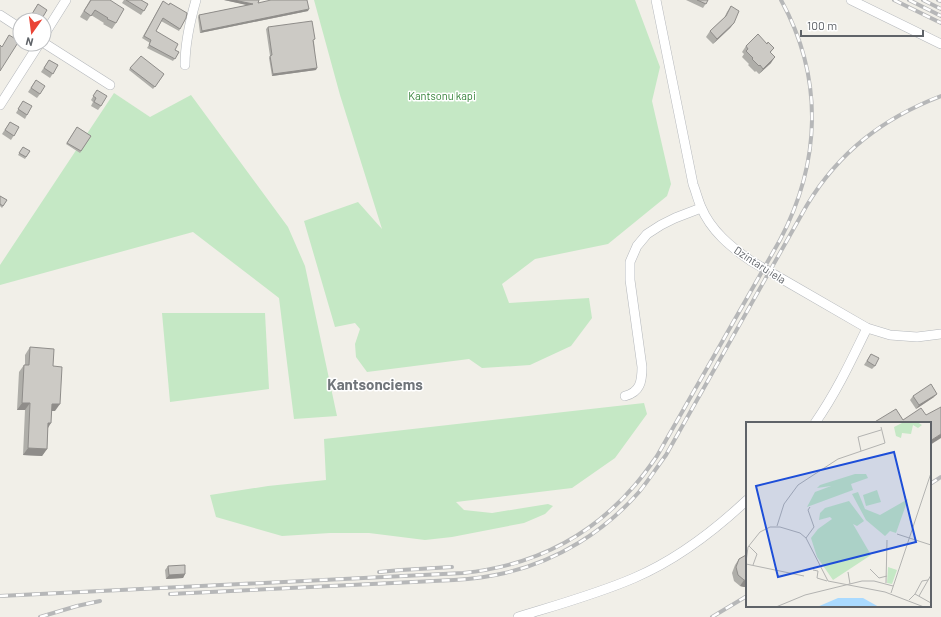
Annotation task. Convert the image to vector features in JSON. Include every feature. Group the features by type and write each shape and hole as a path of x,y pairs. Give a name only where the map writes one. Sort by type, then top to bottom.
{"street":[{"path":"52,23 66,0"},
{"path":"185,65 187,38 196,0"},
{"name":"Dzintaru iela","path":"656,0 692,177 701,208 710,224 721,237 733,249 751,261 867,328 890,335 917,337 941,334"},
{"path":"851,0 941,44"},
{"path":"0,15 12,23"},
{"path":"52,48 110,85"},
{"path":"0,105 34,52"},
{"path":"625,396 632,394 637,390 642,379 642,367 630,280 630,262 637,246 647,234 660,225 701,208"},
{"path":"816,422 847,370 867,328"},
{"path":"518,617 597,592 647,571 666,561 697,541 730,516 746,501"}],"green space":[{"name":"Kantsonu kapi","path":"314,0 635,0 660,67 652,101 671,184 667,196 608,244 535,259 502,284 509,303 589,298 592,318 571,346 530,365 482,368 469,359 367,372 356,357 355,344 360,329 355,323 335,327 304,221 358,202 382,229 340,95"},
{"path":"114,93 150,117 191,95 288,227 305,266 337,416 294,419 279,298 193,232 0,285 0,265"},
{"path":"162,313 265,313 269,389 170,402"},
{"path":"644,403 647,414 615,458 572,488 456,502 464,510 492,513 548,504 553,506 545,514 524,523 452,537 425,540 369,533 330,533 282,536 216,517 210,495 268,486 326,480 324,439"}],"building":[{"path":"91,0 110,0 124,9 116,23 107,19 108,18 95,10 91,16 84,11"},
{"path":"126,0 141,0 148,4 144,11"},
{"path":"234,0 259,0 258,3 271,0 307,0 309,9 202,31 199,15 253,4"},
{"path":"697,0 708,0 706,4"},
{"path":"163,1 169,5 170,3 187,13 180,29 163,18 156,31 178,44 175,50 179,52 175,59 149,45 151,40 144,36"},
{"path":"38,4 47,10 46,12 33,12"},
{"path":"731,6 739,11 734,23 717,39 710,31 726,16"},
{"path":"312,21 317,68 273,74 268,27"},
{"path":"758,34 767,44 768,42 774,48 770,52 775,57 763,69 746,51 748,49 746,46"},
{"path":"9,35 12,37 12,52 0,71 0,45 2,47"},
{"path":"141,56 164,74 155,87 130,68"},
{"path":"49,60 58,65 53,74 44,68"},
{"path":"36,80 45,86 40,94 31,88"},
{"path":"97,90 107,96 101,106 94,102 96,98 93,96"},
{"path":"23,101 32,106 27,115 18,109"},
{"path":"10,122 19,127 14,136 5,130"},
{"path":"77,127 91,136 81,151 67,143"},
{"path":"23,147 30,151 26,157 19,153"},
{"path":"0,196 7,200 3,206 0,204"},
{"path":"30,347 54,349 53,366 62,367 60,404 52,404 51,423 48,423 47,449 28,448 30,403 22,403 24,365 29,365"},
{"path":"871,354 879,358 875,366 867,361"},
{"path":"931,384 937,394 919,405 913,396"},
{"path":"941,407 941,434 931,440 931,422 875,422 896,409 903,420 921,408 926,415"},
{"path":"746,555 746,581 738,575 736,567 739,559"},
{"path":"185,565 185,574 169,575 168,566"}],"railway":[{"path":"0,596 463,573 513,564 536,556 558,547 579,535 598,521 635,485 657,456 780,240 794,210 804,181 810,150 812,120 810,90 805,59 795,30 781,0"},
{"path":"894,0 941,23"},
{"path":"909,0 941,16"},
{"path":"923,0 941,9"},
{"path":"170,594 480,578 524,568 561,553 578,543 611,520 639,492 666,455 807,205 833,169 848,153 882,126 900,115 941,96"},
{"path":"931,483 941,477"},
{"path":"379,572 452,567"},
{"path":"712,617 746,597"},
{"path":"40,617 100,601"}],"district":[{"name":"Kantsonciems","path":"375,385"}]}
